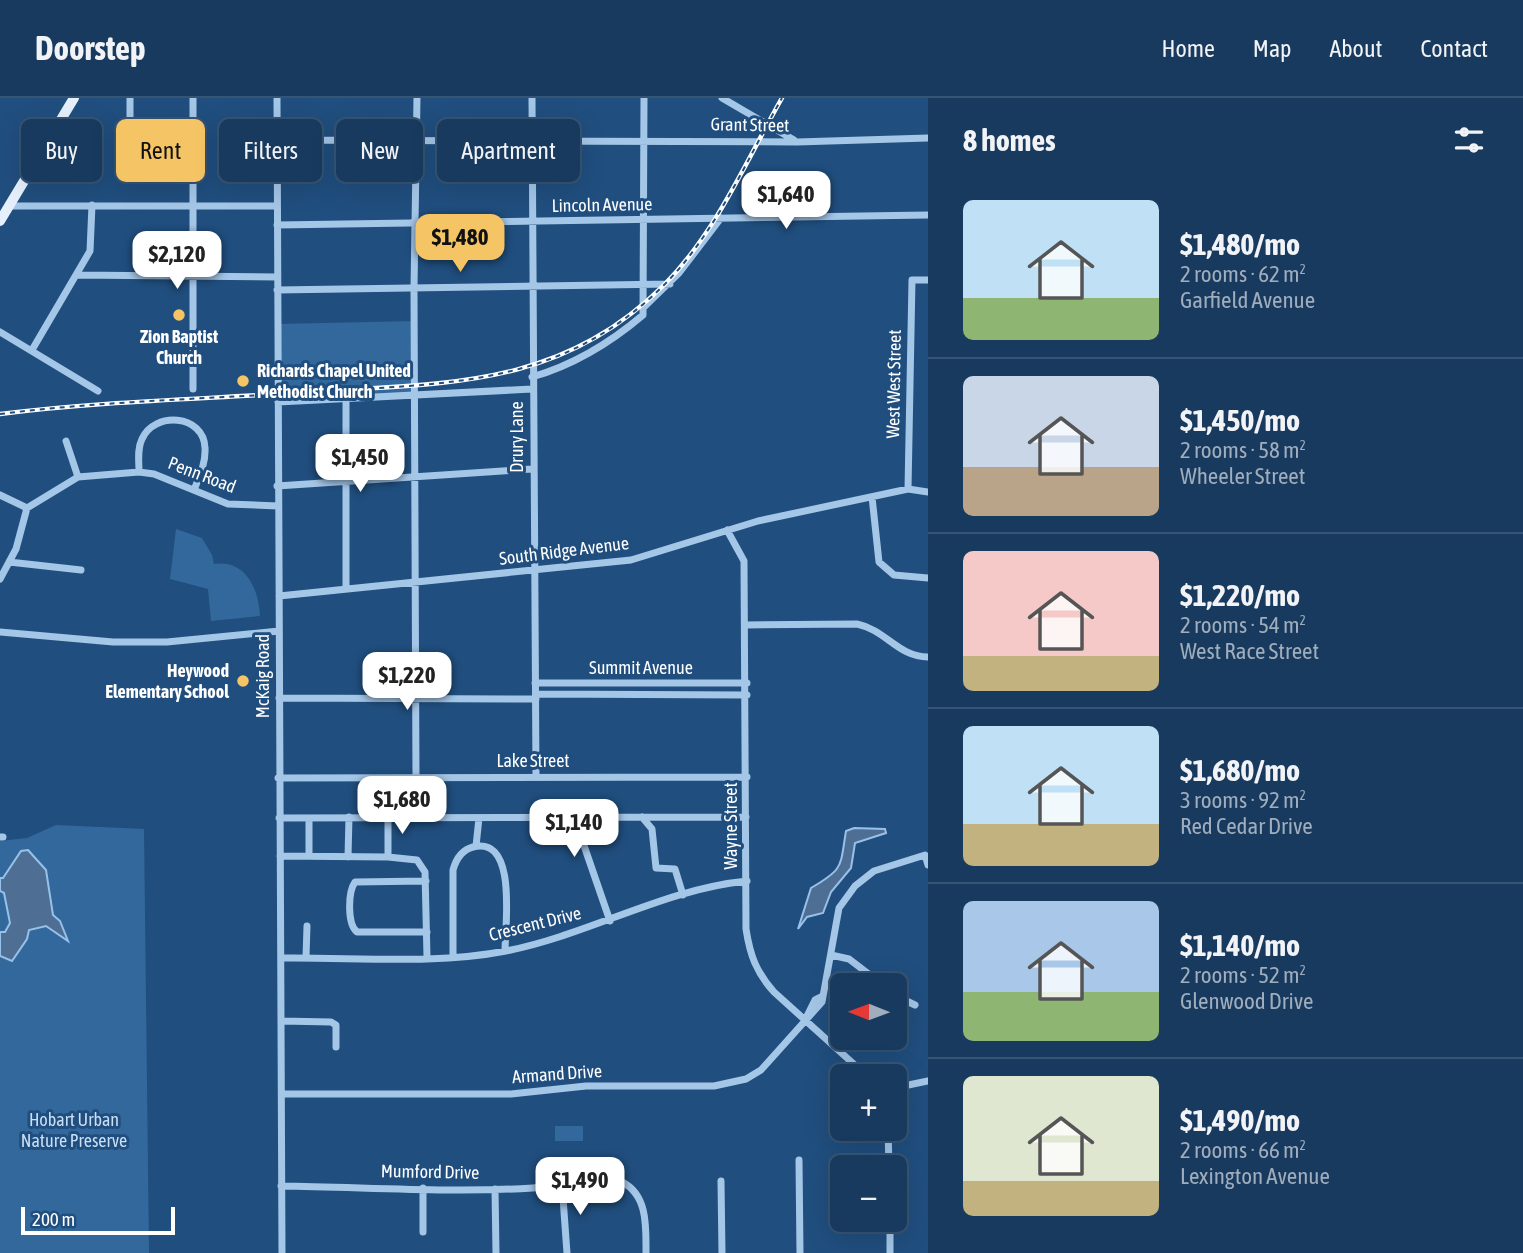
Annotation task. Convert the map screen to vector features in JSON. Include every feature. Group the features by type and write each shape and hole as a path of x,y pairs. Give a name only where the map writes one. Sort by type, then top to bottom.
{"main road":[{"path":"0,221 5,205 74,98"}],"street":[{"path":"130,98 130,119"},
{"path":"193,98 193,389"},
{"name":"McKaig Road","path":"277,98 277,119"},
{"path":"417,98 417,119"},
{"name":"Drury Lane","path":"532,98 532,119"},
{"path":"643,311 644,98"},
{"path":"722,98 733,101 797,142"},
{"name":"Grant Street","path":"580,140 797,142 928,138"},
{"name":"McKaig Road","path":"277,182 282,1253"},
{"path":"415,182 416,779"},
{"name":"Drury Lane","path":"533,182 532,469 536,776"},
{"path":"5,205 277,206"},
{"path":"32,350 90,251 92,205"},
{"name":"Lincoln Avenue","path":"277,225 928,215"},
{"path":"533,377 554,371 605,344 670,284 721,218"},
{"path":"77,275 277,277"},
{"name":"West West Street","path":"908,489 912,280 928,280"},
{"path":"277,290 670,284"},
{"path":"0,332 98,391"},
{"path":"278,402 533,389"},
{"path":"346,399 346,589"},
{"path":"139,472 142,438 152,426 164,421 186,421 195,426 205,445 204,458 194,490"},
{"path":"66,440 78,477"},
{"path":"277,486 532,469"},
{"name":"Penn Road","path":"27,508 78,477 139,472 154,474 236,505 278,506"},
{"name":"South Ridge Avenue","path":"279,596 631,560 727,530 908,489 928,492"},
{"path":"0,495 27,508 16,549 0,579"},
{"path":"872,498 879,562 894,575 928,578"},
{"name":"Wayne Street","path":"727,530 744,561 747,683 746,929 755,966 774,992 854,1064"},
{"path":"9,562 81,570"},
{"path":"745,625 858,624 872,627 907,654 928,657"},
{"path":"0,632 113,642 208,639 278,631"},
{"name":"Summit Avenue","path":"536,683 747,683"},
{"name":"Summit Avenue","path":"279,698 747,695"},
{"name":"Lake Street","path":"278,778 747,777"},
{"path":"388,816 388,857"},
{"path":"348,857 349,817"},
{"path":"642,817 652,829 656,868 675,869 684,895"},
{"path":"279,818 746,817"},
{"path":"309,818 309,856"},
{"path":"476,846 479,818"},
{"path":"588,818 581,823 580,834 610,921"},
{"path":"453,956 453,870 456,860 464,851 476,846 494,851 501,858 505,871 505,951"},
{"path":"868,973 849,958 831,956 839,908 855,886 874,871 925,855 928,865"},
{"path":"280,856 388,857 417,860 425,872 426,881 427,957"},
{"path":"426,881 355,881 351,890 351,922 357,932 427,932"},
{"name":"Crescent Drive","path":"281,958 427,957 505,951 610,921 717,884 747,881"},
{"path":"306,957 307,926"},
{"name":"Armand Drive","path":"282,1094 511,1094 586,1086 715,1086 746,1079 761,1070 822,1002 831,956"},
{"path":"907,1001 915,1005"},
{"path":"281,1021 331,1022 336,1025 337,1047"},
{"path":"907,1085 928,1081"},
{"path":"799,1160 800,1253"},
{"name":"Mumford Drive","path":"281,1186 495,1189 562,1184 605,1175 624,1183 640,1199 645,1219 646,1253"},
{"path":"721,1181 722,1253"},
{"path":"562,1184 567,1253"},
{"path":"423,1188 423,1233"},
{"path":"495,1189 496,1253"},
{"path":"890,1232 890,1253"}],"green space":[{"path":"415,321 415,396 278,402 277,324"},
{"path":"176,529 202,538 214,564 235,566 249,578 257,596 260,616 211,621 208,589 170,579"},
{"name":"Hobart Urban Nature Preserve","path":"56,825 144,829 149,1253 0,1253 0,841 27,838"},
{"path":"555,1126 583,1126 583,1141 555,1141"}],"shaded area":[{"path":"854,828 885,829 886,833 855,843 851,868 831,892 823,913 807,917 798,929 811,888 830,876 839,866 846,831"},
{"path":"28,850 46,870 53,915 60,921 68,941 46,926 29,930 27,939 12,961 0,956 0,932 5,932 10,923 4,893 0,891 0,878 3,878 21,851"}],"railway":[{"path":"0,414 117,403 409,386 500,374 542,362 584,344 625,319 683,265 715,220 782,98"}],"place":[{"name":"Zion Baptist Church","path":"179,315"},
{"name":"Richards Chapel United Methodist Church","path":"243,381"},
{"name":"Heywood Elementary School","path":"243,681"}]}
